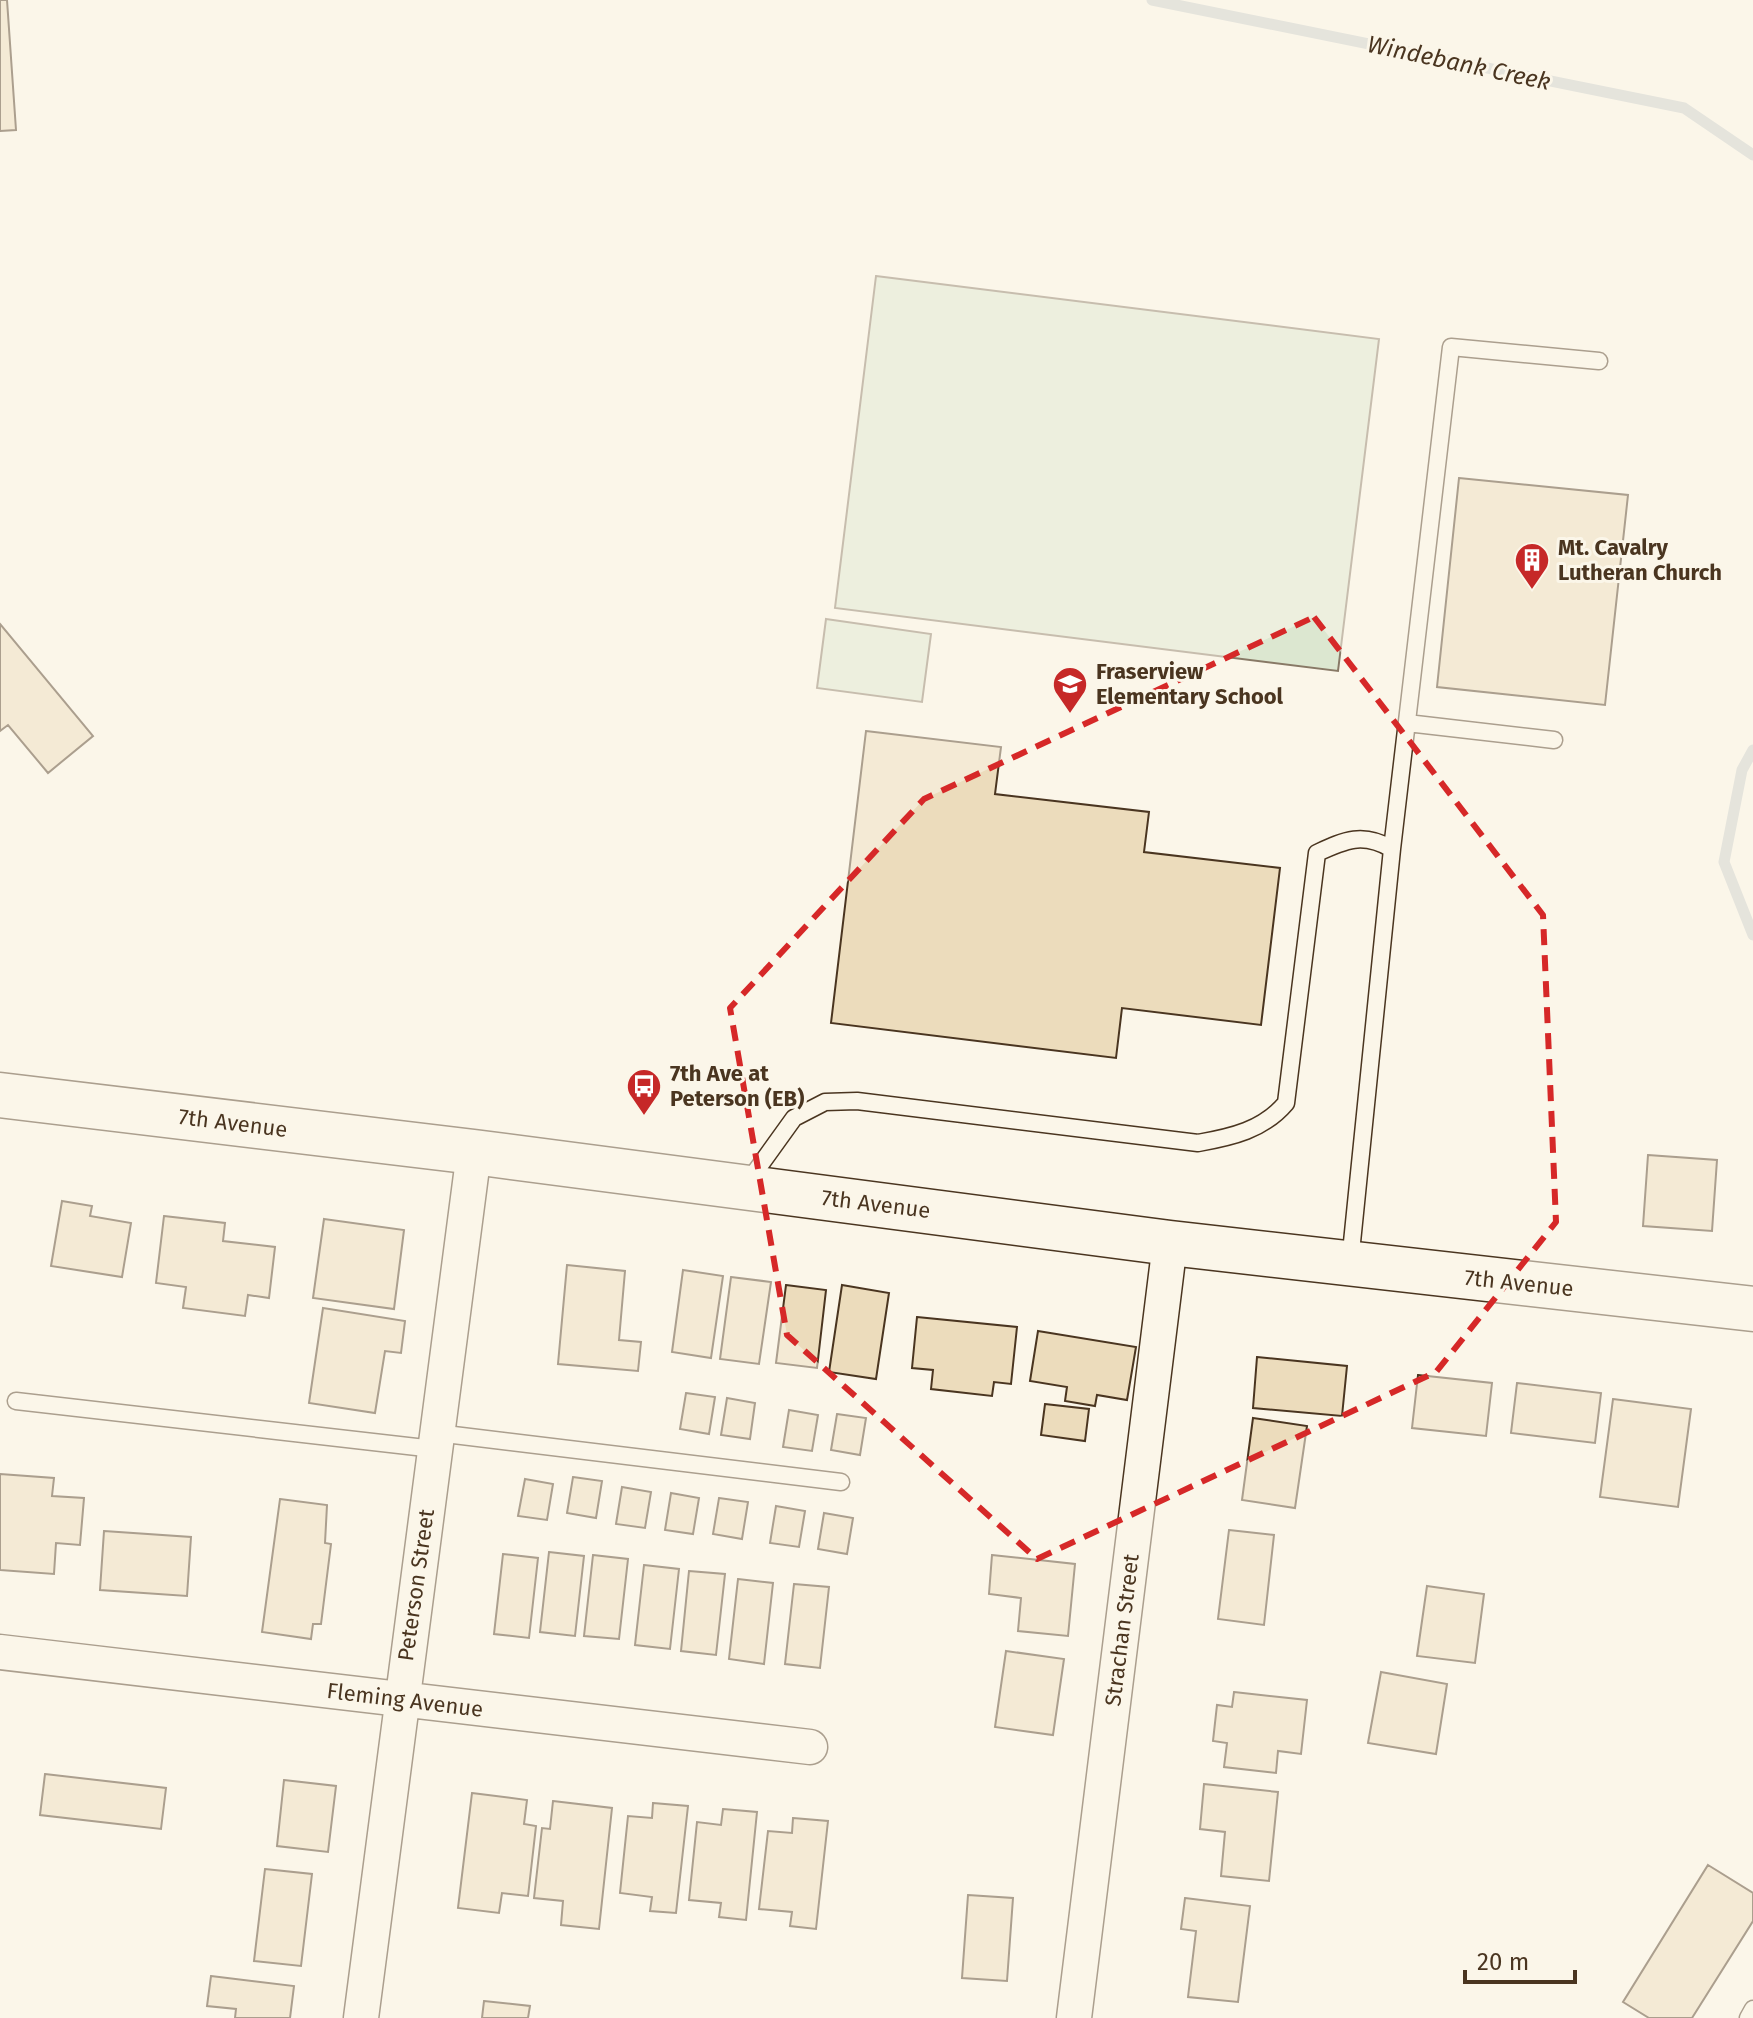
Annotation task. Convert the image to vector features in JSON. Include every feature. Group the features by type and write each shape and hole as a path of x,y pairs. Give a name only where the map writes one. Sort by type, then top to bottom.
{"street":[{"name":"7th Avenue","path":"0,1095 474,1152 1170,1243 1753,1309"},
{"name":"Peterson Street","path":"361,2018 474,1152"},
{"name":"Strachan Street","path":"1074,2018 1170,1243"},
{"name":"Fleming Avenue","path":"0,1652 810,1747"}],"lane":[{"path":"1350,1263 1392,849 1451,347 1599,361"},
{"path":"1407,723 1554,740"},
{"path":"744,1187 794,1118 825,1102 857,1101 1198,1143 1228,1138 1256,1128 1275,1117 1286,1103 1317,853 1347,839 1377,840 1392,849"},
{"path":"16,1401 841,1482"},
{"path":"1748,2018 1753,2009"}],"highlighted area":[{"path":"1314,617 1543,915 1556,1222 1436,1372 1037,1559 787,1335 730,1008 924,799"}],"green space":[{"path":"876,276 1379,339 1338,671 835,608"},
{"path":"826,619 931,634 922,702 817,688"}],"building":[{"path":"0,0 7,0 16,130 0,131"},
{"name":"Mt. Cavalry Lutheran Church","path":"1459,478 1628,495 1605,705 1437,687"},
{"path":"0,624 93,736 48,773 8,725 0,731"},
{"path":"866,731 1001,747 995,794 1149,812 1144,852 1280,868 1261,1025 1122,1008 1116,1058 831,1023"},
{"path":"1648,1155 1717,1160 1712,1231 1643,1226"},
{"path":"62,1201 92,1206 90,1216 131,1223 122,1277 51,1266"},
{"path":"164,1216 225,1223 223,1241 275,1247 269,1298 248,1295 245,1316 183,1308 186,1287 156,1283"},
{"path":"324,1219 404,1230 394,1309 313,1298"},
{"path":"567,1265 625,1271 619,1340 641,1342 638,1371 558,1364"},
{"path":"683,1270 723,1276 711,1358 672,1352"},
{"path":"731,1277 771,1282 759,1364 720,1359"},
{"path":"786,1285 826,1290 817,1368 776,1363"},
{"path":"842,1285 889,1293 876,1379 829,1372"},
{"path":"323,1308 405,1321 401,1353 385,1351 375,1413 309,1403"},
{"path":"917,1317 1017,1327 1011,1384 994,1382 992,1396 931,1389 933,1370 912,1368"},
{"path":"1038,1331 1136,1347 1127,1400 1097,1395 1095,1406 1065,1401 1067,1387 1030,1381"},
{"path":"1257,1357 1347,1366 1342,1416 1253,1408"},
{"path":"1418,1375 1492,1383 1486,1436 1412,1428"},
{"path":"1517,1383 1601,1393 1595,1443 1511,1433"},
{"path":"686,1393 715,1397 709,1434 680,1429"},
{"path":"727,1398 755,1403 750,1439 721,1435"},
{"path":"1613,1399 1691,1409 1678,1507 1600,1497"},
{"path":"1045,1404 1089,1409 1085,1441 1041,1435"},
{"path":"789,1410 818,1415 812,1451 783,1447"},
{"path":"837,1414 866,1418 860,1455 831,1450"},
{"path":"1253,1418 1307,1426 1295,1508 1242,1500"},
{"path":"0,1474 54,1478 52,1496 84,1498 80,1545 56,1543 54,1574 0,1570"},
{"path":"573,1477 602,1481 596,1518 567,1513"},
{"path":"525,1479 553,1484 547,1520 518,1516"},
{"path":"622,1487 651,1492 645,1528 616,1524"},
{"path":"671,1493 699,1498 693,1534 665,1530"},
{"path":"719,1498 748,1502 742,1539 713,1534"},
{"path":"280,1499 327,1505 325,1543 331,1544 321,1624 313,1624 311,1639 262,1632"},
{"path":"776,1506 805,1511 799,1547 770,1543"},
{"path":"824,1513 853,1518 847,1554 818,1549"},
{"path":"1229,1530 1274,1535 1264,1625 1218,1619"},
{"path":"104,1531 191,1537 187,1596 100,1590"},
{"path":"549,1552 584,1556 575,1636 540,1632"},
{"path":"503,1554 538,1558 529,1638 494,1634"},
{"path":"593,1555 628,1559 619,1639 584,1636"},
{"path":"992,1555 1075,1564 1068,1636 1018,1631 1021,1598 989,1594"},
{"path":"644,1565 679,1569 670,1649 635,1645"},
{"path":"689,1571 725,1574 716,1655 681,1651"},
{"path":"738,1579 773,1583 764,1664 729,1659"},
{"path":"794,1584 829,1587 820,1668 785,1664"},
{"path":"1427,1586 1484,1594 1475,1663 1417,1656"},
{"path":"1006,1651 1064,1659 1053,1735 995,1727"},
{"path":"1381,1672 1447,1684 1436,1754 1368,1743"},
{"path":"1234,1692 1307,1700 1301,1754 1278,1751 1276,1773 1224,1767 1227,1743 1213,1741 1217,1705 1232,1707"},
{"path":"45,1774 166,1788 161,1829 40,1815"},
{"path":"284,1780 336,1786 328,1852 277,1846"},
{"path":"1204,1784 1278,1792 1269,1881 1221,1876 1225,1832 1200,1829"},
{"path":"472,1793 527,1800 524,1824 536,1826 528,1896 502,1893 499,1913 458,1908"},
{"path":"553,1801 612,1808 599,1929 561,1925 563,1901 534,1898 542,1828 550,1829"},
{"path":"653,1803 688,1806 676,1913 650,1911 652,1897 620,1893 628,1816 652,1818"},
{"path":"723,1809 757,1812 746,1920 719,1917 721,1903 689,1900 697,1822 721,1825"},
{"path":"793,1818 828,1821 816,1929 790,1926 792,1912 759,1909 768,1831 792,1833"},
{"path":"1708,1865 1753,1893 1753,1921 1692,2018 1649,2018 1623,2002"},
{"path":"265,1869 312,1874 301,1966 254,1961"},
{"path":"968,1895 1013,1898 1007,1981 962,1978"},
{"path":"1185,1898 1250,1906 1238,2002 1188,1997 1196,1931 1181,1929"},
{"path":"211,1976 294,1986 290,2018 235,2018 236,2009 207,2006"},
{"path":"484,2001 530,2006 528,2018 482,2018"}],"waterway":[{"name":"Windebank Creek","path":"1152,0 1684,108 1753,155"},
{"name":"Windebank Creek","path":"1753,750 1742,770 1724,862 1753,935"}],"place":[{"name":"Mt. Cavalry Lutheran Church","path":"1532,591"},
{"name":"Fraserview Elementary School","path":"1070,715"},
{"name":"7th Ave at Peterson (EB)","path":"644,1117"}]}
